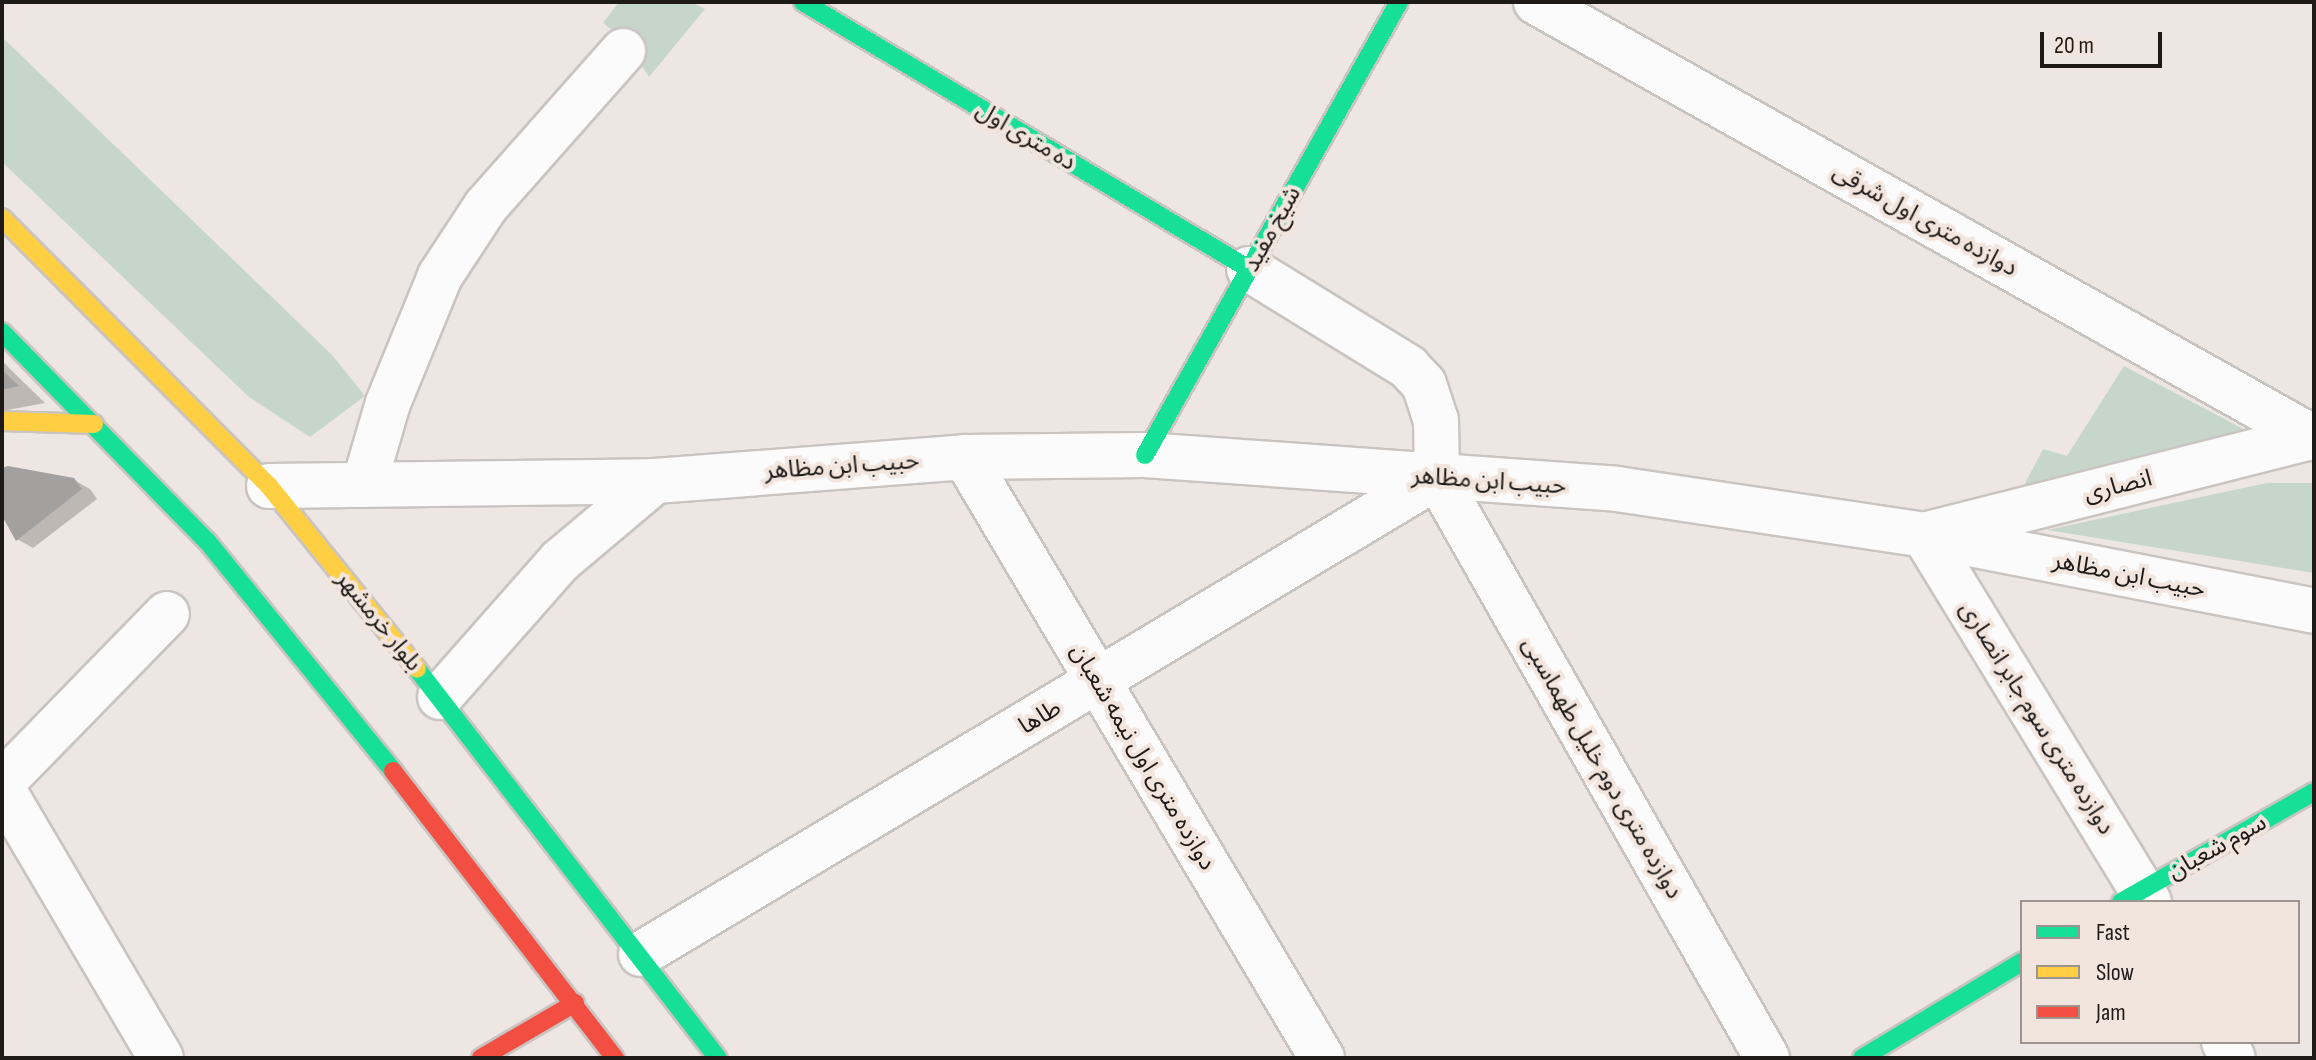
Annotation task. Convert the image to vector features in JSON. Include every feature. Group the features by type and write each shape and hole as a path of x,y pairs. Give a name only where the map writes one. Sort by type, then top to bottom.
{"main road":[{"name":"ده متری اول","path":"803,2 1249,269"},
{"name":"شیخ مفید","path":"1145,455 1399,2"},
{"name":"بلوار خرمشهر","path":"2,218 269,486 440,697 641,954 718,1058"},
{"path":"2,332 207,541 575,1003 615,1058"},
{"path":"2,421 94,424"},
{"name":"سوم شعبان","path":"2137,898 2314,792"},
{"path":"1862,1058 2020,963"},
{"path":"481,1058 575,1003"}],"street":[{"name":"دوازده متری اول شرقی","path":"1536,2 2313,437"},
{"path":"364,485 388,403 440,276 486,206 623,51"},
{"path":"1249,269 1408,367 1424,384 1436,420 1437,477"},
{"name":"انصاری","path":"1924,535 2313,437"},
{"name":"حبیب ابن مظاهر","path":"269,486 655,481 965,457 1145,455 1617,489 1924,535 2314,611"},
{"name":"دوازده متری اول نیمه شعبان","path":"965,457 1322,1058"},
{"name":"طاها","path":"641,954 1437,477"},
{"name":"دوازده متری دوم خلیل طهماسبی","path":"1437,477 1767,1058"},
{"path":"440,697 560,561 655,481"},
{"name":"دوازده متری سوم جابر انصاری","path":"1924,535 2137,898"},
{"path":"161,1058 2,786 167,614"}],"green space":[{"path":"619,2 691,2 705,9 649,77 626,41 603,23"},
{"path":"2,37 333,356 365,396 310,437 249,397 2,162"},
{"path":"2124,366 2249,432 2017,499 2043,449 2067,456"},
{"path":"2267,483 2314,483 2314,573 2047,530"}],"building":[{"path":"2,370 19,386 2,390"},
{"path":"8,466 74,478 82,489 16,541 2,516 2,468"}],"traffic: fast":[{"path":"803,2 1249,269"},
{"path":"1145,455 1399,2"},
{"path":"2,332 207,541 393,771"},
{"path":"417,669 718,1058"},
{"path":"2125,900 2314,792"},
{"path":"1862,1058 2020,963"}],"traffic: slow":[{"path":"2,218 269,486 417,669"},
{"path":"2,421 94,424"}],"traffic: jam":[{"path":"393,771 615,1058"},
{"path":"481,1058 575,1003"}]}
